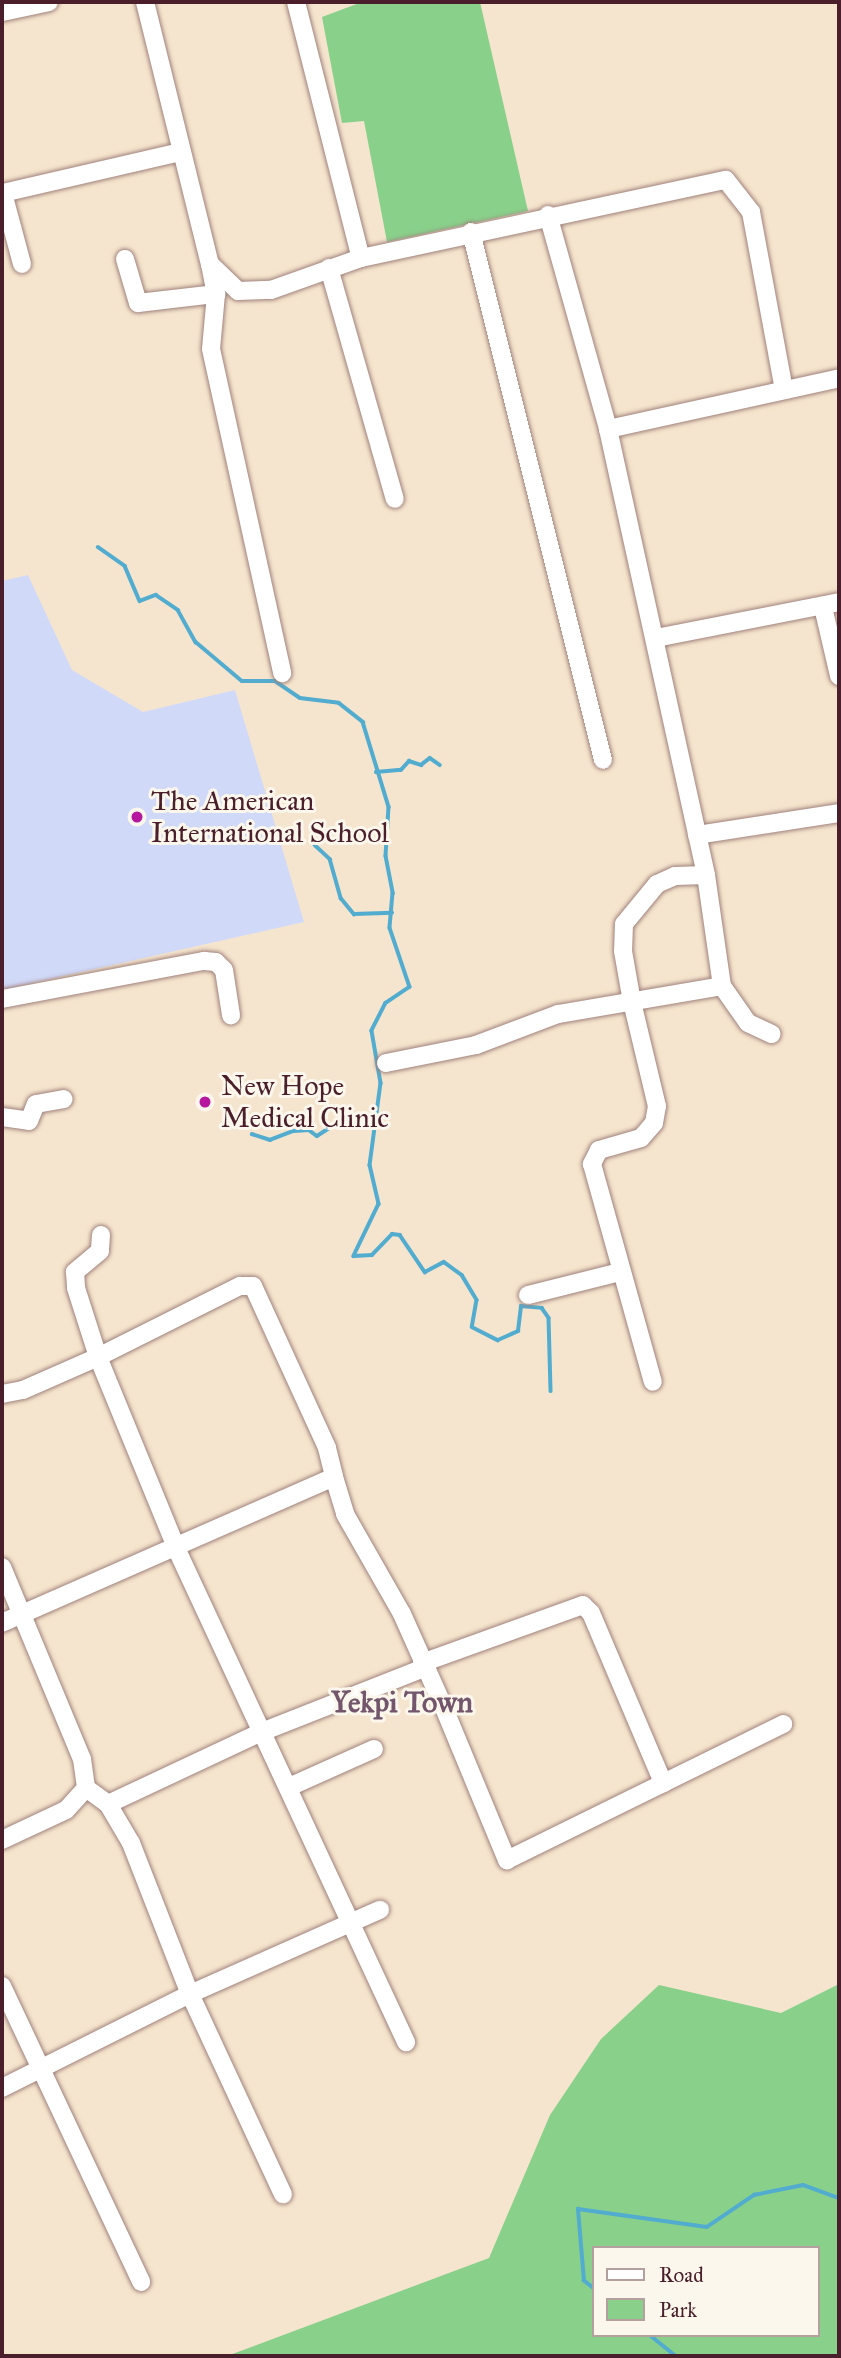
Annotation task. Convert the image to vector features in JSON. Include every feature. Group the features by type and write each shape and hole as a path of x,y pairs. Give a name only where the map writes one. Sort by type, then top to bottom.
{"street":[{"path":"2,12 50,2"},
{"path":"145,2 180,152 210,264 216,294 211,349 282,673"},
{"path":"296,2 361,258"},
{"path":"22,264 2,191 180,152"},
{"path":"210,264 238,290 271,290 361,258 548,215 726,180 751,212 784,390"},
{"path":"548,215 608,429 656,638 706,875 723,986 748,1023 772,1034"},
{"path":"471,232 603,760"},
{"path":"125,259 138,303 216,294"},
{"path":"329,268 395,499"},
{"path":"608,429 839,378"},
{"path":"656,638 831,605 839,676"},
{"path":"696,835 839,813"},
{"path":"653,1382 620,1272 592,1164 599,1150 641,1138 654,1123 657,1106 632,1002 623,951 624,924 657,884 675,876 706,875"},
{"path":"2,999 204,961 216,962 224,970 231,1015"},
{"path":"386,1063 476,1045 558,1014 723,986"},
{"path":"2,1117 29,1121 36,1104 64,1100"},
{"path":"101,1235 100,1251 75,1272 98,1357 177,1550 264,1731 349,1925 406,2042"},
{"path":"528,1294 620,1272"},
{"path":"2,1394 23,1390 98,1357 240,1286 253,1286 327,1448 345,1514 402,1614 507,1860 783,1724"},
{"path":"2,1623 177,1550 334,1477"},
{"path":"2,1567 25,1615 82,1759 86,1788 108,1804 131,1843 190,1994 283,2194"},
{"path":"108,1804 264,1731 583,1605 591,1613 663,1783"},
{"path":"289,1787 374,1749"},
{"path":"2,1840 66,1810 86,1788"},
{"path":"2,2088 43,2070 190,1994 380,1910"},
{"path":"2,1986 141,2282"}],"shaded area":[{"name":"The American International School","path":"28,575 72,670 143,712 235,690 304,922 2,990 2,581"}],"green space":[{"path":"362,2 480,2 528,211 387,242 364,121 342,123 322,17"},
{"path":"839,1984 839,2356 227,2356 489,2258 550,2115 601,2039 659,1985 781,2013"}],"waterway":[{"path":"98,547 125,566 140,601 156,595 178,610 196,642 242,681 275,681 300,698 339,703 363,722 389,807 386,856 393,893 390,928 410,987 386,1003 372,1031 381,1083 370,1165 379,1204 354,1256 372,1255 392,1234 400,1235 425,1272 444,1262 462,1275 477,1300 472,1327 498,1340 518,1331 521,1306 542,1308 549,1318 551,1391"},
{"path":"376,772 401,770 409,761 421,765 430,758 440,765"},
{"path":"315,845 330,859 341,898 354,914 392,913"},
{"path":"252,1134 270,1140 294,1131 309,1130 317,1136 340,1121 363,1122 376,1111"},
{"path":"592,2287 584,2281 578,2209 707,2227 754,2195 803,2185 839,2198"},
{"path":"652,2337 676,2356"}],"place":[{"name":"The American International School","path":"137,817"},
{"name":"New Hope Medical Clinic","path":"205,1102"}],"district":[{"name":"Yekpi Town","path":"402,1702"}]}
